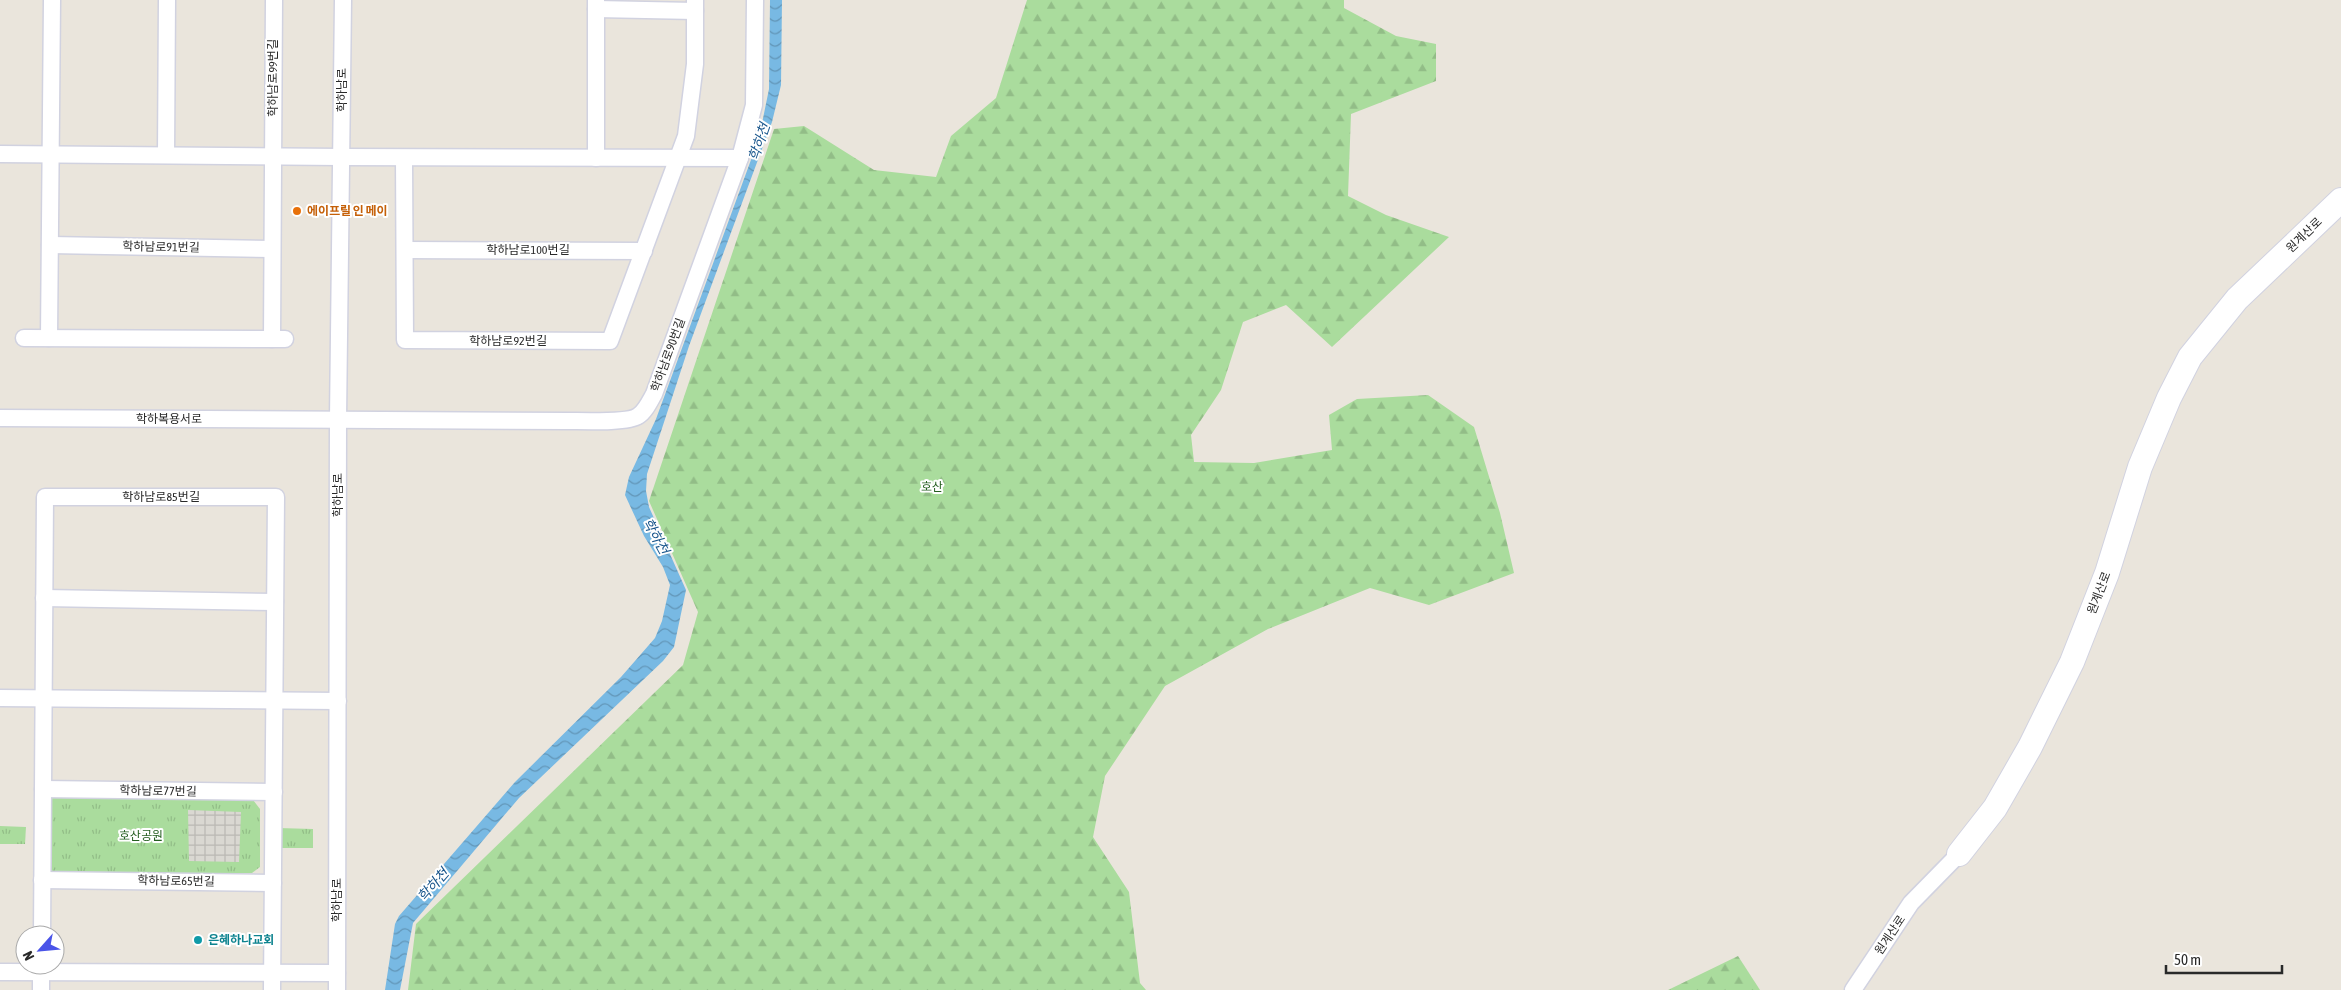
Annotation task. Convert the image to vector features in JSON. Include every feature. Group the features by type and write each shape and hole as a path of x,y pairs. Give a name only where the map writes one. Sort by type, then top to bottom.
{"street":[{"path":"49,338 52,0"},
{"path":"166,156 167,0"},
{"name":"학하남로99번길","path":"272,249 274,0"},
{"name":"학하남로","path":"337,990 338,419 342,0"},
{"name":"학하남로90번길","path":"338,419 568,421 628,419 638,416 654,394 740,158 754,105 754,0"},
{"path":"596,158 596,4 695,6 695,64 686,136 644,251"},
{"path":"0,154 341,158 740,158"},
{"path":"404,158 405,250"},
{"name":"원계산로","path":"1853,990 1911,903 1959,854 1995,808 2030,747 2072,662 2107,573 2140,467 2169,398 2190,356 2238,299 2341,200"},
{"name":"학하남로91번길","path":"50,245 272,249"},
{"path":"24,338 278,339 272,249"},
{"name":"학하남로100번길","path":"405,250 644,251"},
{"name":"학하남로92번길","path":"405,250 405,340 610,341 644,251"},
{"name":"학하복용서로","path":"0,418 338,419"},
{"name":"학하남로85번길","path":"44,598 45,497 276,498 275,602"},
{"path":"42,925 44,598 275,602 272,982"},
{"path":"0,698 274,702 338,701"},
{"name":"학하남로77번길","path":"43,789 274,792"},
{"name":"학하남로65번길","path":"42,880 273,883"},
{"path":"65,970 272,982 337,973"},
{"path":"0,972 15,971"},
{"path":"41,975 41,990"}],"green space":[{"name":"호산","path":"1027,0 1344,0 1344,8 1396,36 1436,44 1436,81 1351,114 1348,196 1386,215 1449,237 1332,347 1286,305 1243,322 1221,390 1191,435 1194,462 1254,463 1332,450 1329,415 1357,399 1428,395 1474,427 1500,513 1514,573 1429,605 1370,588 1268,629 1165,686 1105,776 1093,837 1129,892 1140,983 1146,990 408,990 416,924 683,665 698,612 649,501 774,129 804,126 874,170 936,177 951,136 996,98"},
{"name":"호산공원","path":"52,796 253,800 260,809 260,867 252,873 54,873 44,863 45,803"},
{"path":"0,826 26,827 25,844 0,844"},
{"path":"278,828 313,829 313,848 277,848"},
{"path":"1738,956 1760,990 1668,990"}],"shaded area":[{"path":"188,810 241,812 239,862 189,861"}],"water":[{"name":"학하천","path":"770,0 782,0 781,85 772,122 689,346 647,474 646,491 649,507 686,590 674,647 663,661 519,798 413,923 400,990 385,990 395,924 399,916 515,782 621,677 655,638 662,621 670,585 663,567 644,536 625,495 629,477 656,419 759,138 769,89"}],"place":[{"name":"에이프릴 인 메이","path":"297,211"},
{"name":"은혜하나교회","path":"198,940"}]}
